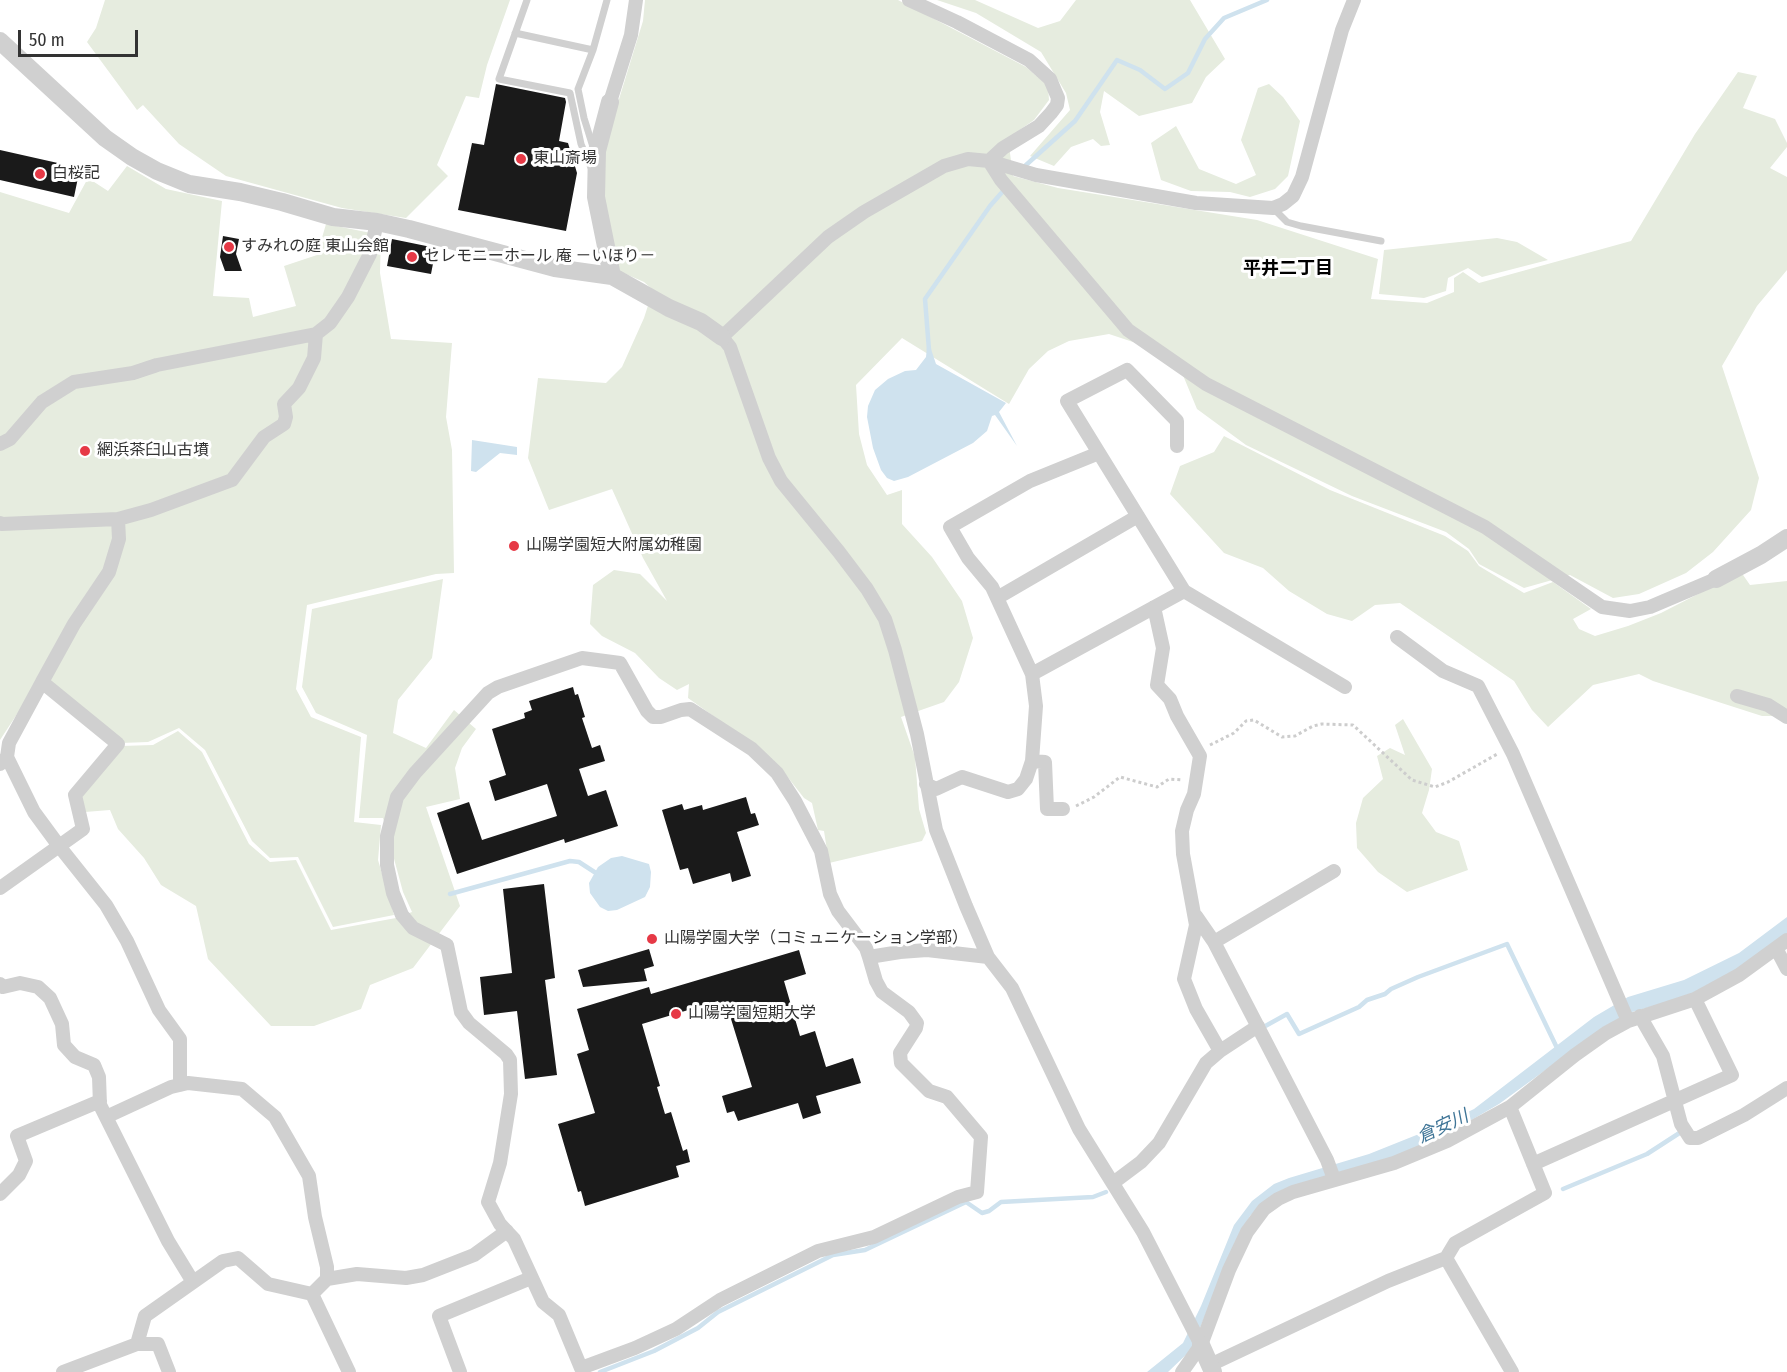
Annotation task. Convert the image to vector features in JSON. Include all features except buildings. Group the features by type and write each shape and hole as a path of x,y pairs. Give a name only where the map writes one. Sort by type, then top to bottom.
{"street":[{"path":"612,276 596,197 597,158 610,102 631,35 636,0"},
{"path":"909,0 1029,60 1050,79 1058,98 1057,105 1039,126 1003,148 989,161"},
{"path":"722,337 828,237 864,212 944,166 968,159 989,161 1036,175 1196,203 1273,208 1293,196 1302,177 1342,30 1354,0"},
{"path":"0,40 105,138 157,171 189,184 250,194 333,218 377,222 555,268 612,276 669,308 701,322 722,337 730,347 769,458 781,482 853,571 885,619 917,734 936,830 988,957 1012,988 1079,1129 1143,1232 1211,1369 1388,1281 1446,1258 1455,1243 1545,1194 1510,1107"},
{"path":"989,161 1001,180 1128,330 1206,384 1485,527 1602,607 1630,611 1650,607 1716,579 1787,538"},
{"path":"0,444 10,439 42,402 74,382 133,373 157,365 316,334 330,323 348,297 370,254 377,222"},
{"path":"0,523 118,519 151,510 232,480 264,437 284,424 286,417 284,404 299,388 314,358 316,334"},
{"path":"1177,446 1177,421 1127,370 1067,401 1184,591 1345,687"},
{"path":"926,784 936,789 962,777 1008,792 1018,789 1026,779 1032,761 1036,706 1032,674 992,587 968,558 950,527 1030,482 1099,453"},
{"path":"997,598 1138,516"},
{"path":"118,519 118,539 109,572 74,624 9,743 4,760 34,812 58,846 106,905 127,941 159,1010 180,1039 180,1085"},
{"path":"1032,674 1184,591"},
{"path":"1154,607 1163,648 1157,685 1170,699 1200,756 1194,794 1182,831 1183,854 1196,925 1184,979 1196,1009 1220,1051"},
{"path":"1397,637 1443,670 1478,686 1509,747 1619,1001 1663,1056 1685,1131 1690,1138 1698,1138 1787,1088"},
{"path":"582,658 620,663 647,711 653,717 690,709 752,749 777,773 795,801 821,851 830,894 838,911 866,948 876,981 882,992 909,1012 917,1023 900,1053 901,1063 929,1091 947,1097 981,1137 977,1192 958,1197 874,1237 818,1251 720,1300 676,1329 635,1348 581,1368 559,1315 543,1302 514,1239 507,1231 500,1224 488,1202 500,1163 512,1094 510,1060 469,1023 461,1012 447,945 413,928 402,915 393,893 385,845 397,797 415,773 488,693 498,687 582,658"},
{"path":"0,888 83,829 75,795 118,744 42,682"},
{"path":"1737,696 1768,705 1787,717"},
{"path":"1032,761 1045,762 1047,809 1063,809"},
{"path":"1214,942 1334,871"},
{"path":"1194,913 1214,942 1332,1174"},
{"path":"1182,1372 1196,1335 1255,1220 1264,1209 1278,1199 1332,1174 1353,1176 1418,1154 1447,1141 1510,1107 1575,1055 1631,1018 1695,999 1739,975 1782,944 1787,969"},
{"path":"869,957 900,951 927,950 988,957"},
{"path":"0,984 3,987 20,983 38,987 50,998 62,1024 64,1045 75,1057 94,1065 99,1077 100,1101 106,1117 168,1241 193,1282"},
{"path":"1533,1164 1732,1075 1695,999"},
{"path":"1113,1183 1141,1162 1159,1143 1206,1063 1220,1051 1259,1028"},
{"path":"106,1117 188,1083 242,1089 275,1117 309,1176 315,1217 327,1267 327,1278"},
{"path":"0,1194 19,1175 26,1161 17,1136 100,1101"},
{"path":"312,1294 327,1278 357,1274 406,1278 423,1275 474,1255 507,1231"},
{"path":"137,1344 145,1316 223,1261 238,1258 268,1284 312,1294"},
{"path":"1446,1258 1512,1372"},
{"path":"460,1372 439,1316 531,1278"},
{"path":"312,1294 349,1372"},
{"path":"63,1372 137,1344 158,1344 170,1372"}],"lane":[{"path":"527,0 499,79 570,93 581,144 597,177"},
{"path":"597,158 584,118 578,89 593,50 607,0"},
{"path":"515,33 593,50"},
{"path":"1273,208 1287,222 1381,241"}],"path":[{"path":"1197,751 1234,733 1246,721 1254,720 1282,737 1295,736 1313,726 1322,724 1342,727 1353,725 1412,780 1435,787 1509,747"},
{"path":"1063,809 1075,807 1094,797 1120,777 1157,787 1169,779 1195,781"}],"shaded area":[{"path":"105,0 510,0 487,65 479,98 466,96 437,165 448,176 406,218 342,208 226,176 179,144 143,105 137,110 87,42 96,28"},
{"path":"645,0 898,0 1026,67 1048,86 1049,100 1034,120 1008,138 1013,176 1058,188 1257,220 1378,259 1371,299 1427,303 1454,292 1454,278 1463,272 1479,283 1631,241 1695,134 1738,72 1757,76 1743,108 1775,119 1787,143 1787,147 1770,168 1787,177 1787,270 1757,306 1722,366 1759,478 1751,510 1713,552 1686,573 1639,594 1613,598 1570,575 1524,588 1479,564 1469,549 1446,532 1352,496 1246,445 1197,409 1175,356 1109,334 1069,341 1048,351 1029,369 1009,404 902,338 856,385 859,434 867,465 887,495 902,490 902,524 932,557 962,601 973,638 959,682 944,702 901,717 915,757 919,809 926,833 922,841 829,863 824,831 818,830 812,803 804,798 779,766 764,752 688,698 689,684 677,690 659,678 635,653 602,636 590,624 593,585 614,570 640,574 667,601 643,558 612,489 549,510 528,458 538,378 606,383 622,367 644,318 653,290 644,282 619,271 605,210 601,173 608,135 643,21"},
{"path":"937,0 975,0 1038,28 1060,21 1076,0 1190,0 1225,59 1206,77 1192,103 1139,116 1104,91 1100,112 1110,145 1101,146 1093,139 1071,147 1054,166 1030,156 1070,110 1066,93 1041,52 976,13"},
{"path":"1269,84 1283,97 1300,121 1288,176 1275,189 1250,197 1230,192 1191,191 1161,180 1151,143 1176,126 1199,169 1236,184 1256,175 1241,140 1258,88"},
{"path":"127,166 166,189 222,201 213,296 249,298 253,317 296,306 284,266 317,255 326,224 381,235 380,273 391,339 452,343 446,417 452,450 454,573 436,574 307,605 296,689 311,717 361,737 354,822 381,825 378,860 394,915 333,927 298,857 270,858 252,841 205,750 179,728 148,742 121,743 40,679 0,740 0,192 69,213 88,178 108,191"},
{"path":"1497,238 1517,242 1548,260 1482,277 1468,268 1448,278 1446,291 1424,298 1379,294 1384,250"},
{"path":"1224,436 1330,490 1445,536 1468,551 1479,566 1524,593 1553,582 1591,609 1573,619 1579,629 1595,636 1661,613 1741,572 1750,585 1787,581 1787,716 1762,716 1653,681 1639,674 1593,685 1548,727 1532,710 1514,681 1400,603 1375,605 1352,621 1327,614 1289,591 1263,568 1224,553 1170,494 1180,466 1214,452"},
{"path":"443,579 432,658 398,700 393,733 426,748 454,710 476,729 462,748 455,768 460,799 426,807 460,906 413,968 370,985 361,1009 314,1026 271,1026 208,959 196,906 161,885 144,858 118,829 110,810 85,812 79,797 121,746 153,745 178,731 202,752 249,844 270,862 296,860 331,930 396,918 412,912 403,892 383,818 359,818 367,735 316,713 302,687 312,609"},
{"path":"1403,719 1432,769 1422,813 1436,832 1459,841 1468,870 1407,892 1378,872 1357,848 1356,823 1363,798 1383,779 1377,756 1390,748 1405,755 1395,725"}],"water":[{"path":"930,346 936,364 1006,403 999,412 1017,446 995,415 992,416 987,431 973,443 908,477 894,481 887,478 881,470 873,448 867,417 868,406 875,390 888,379 905,371 916,370 926,357 927,347"},
{"path":"472,440 517,447 517,455 500,453 476,472 471,471"},
{"path":"622,856 649,864 650,887 645,897 617,910 608,911 600,907 590,893 589,883 598,867 611,858"},
{"name":"倉安川","path":"1787,917 1787,936 1737,972 1686,997 1632,1012 1562,1058 1499,1104 1444,1136 1407,1152 1264,1202 1250,1216 1235,1242 1191,1350 1168,1372 1147,1372 1183,1343 1201,1306 1234,1225 1252,1201 1274,1184 1369,1154 1439,1126 1474,1109 1594,1017 1628,997 1684,980 1739,953"}],"waterway":[{"path":"1026,165 1075,121 1117,60 1140,70 1165,89 1188,73 1205,39 1224,18 1267,0"},
{"path":"929,350 925,299 990,206 1004,190"},
{"path":"450,894 570,861 579,862 599,875"},
{"path":"1260,1029 1287,1014 1299,1034 1418,977 1507,944 1558,1050"},
{"path":"1563,1189 1647,1154 1681,1132 1685,1132"},
{"path":"600,1372 654,1351 698,1328 718,1312 833,1255 865,1250 966,1202 982,1213 1001,1202 1093,1197 1106,1192"}],"place":[{"name":"東山斎場","path":"521,159"},
{"name":"白桜記","path":"40,174"},
{"name":"すみれの庭 東山会館","path":"229,247"},
{"name":"セレモニーホール 庵 －いほり－","path":"412,257"},
{"name":"網浜茶臼山古墳","path":"85,451"},
{"name":"山陽学園短大附属幼稚園","path":"514,546"},
{"name":"山陽学園大学（コミュニケーション学部）","path":"652,939"},
{"name":"山陽学園短期大学","path":"676,1014"}],"district":[{"name":"平井二丁目","path":"1288,269"}]}
